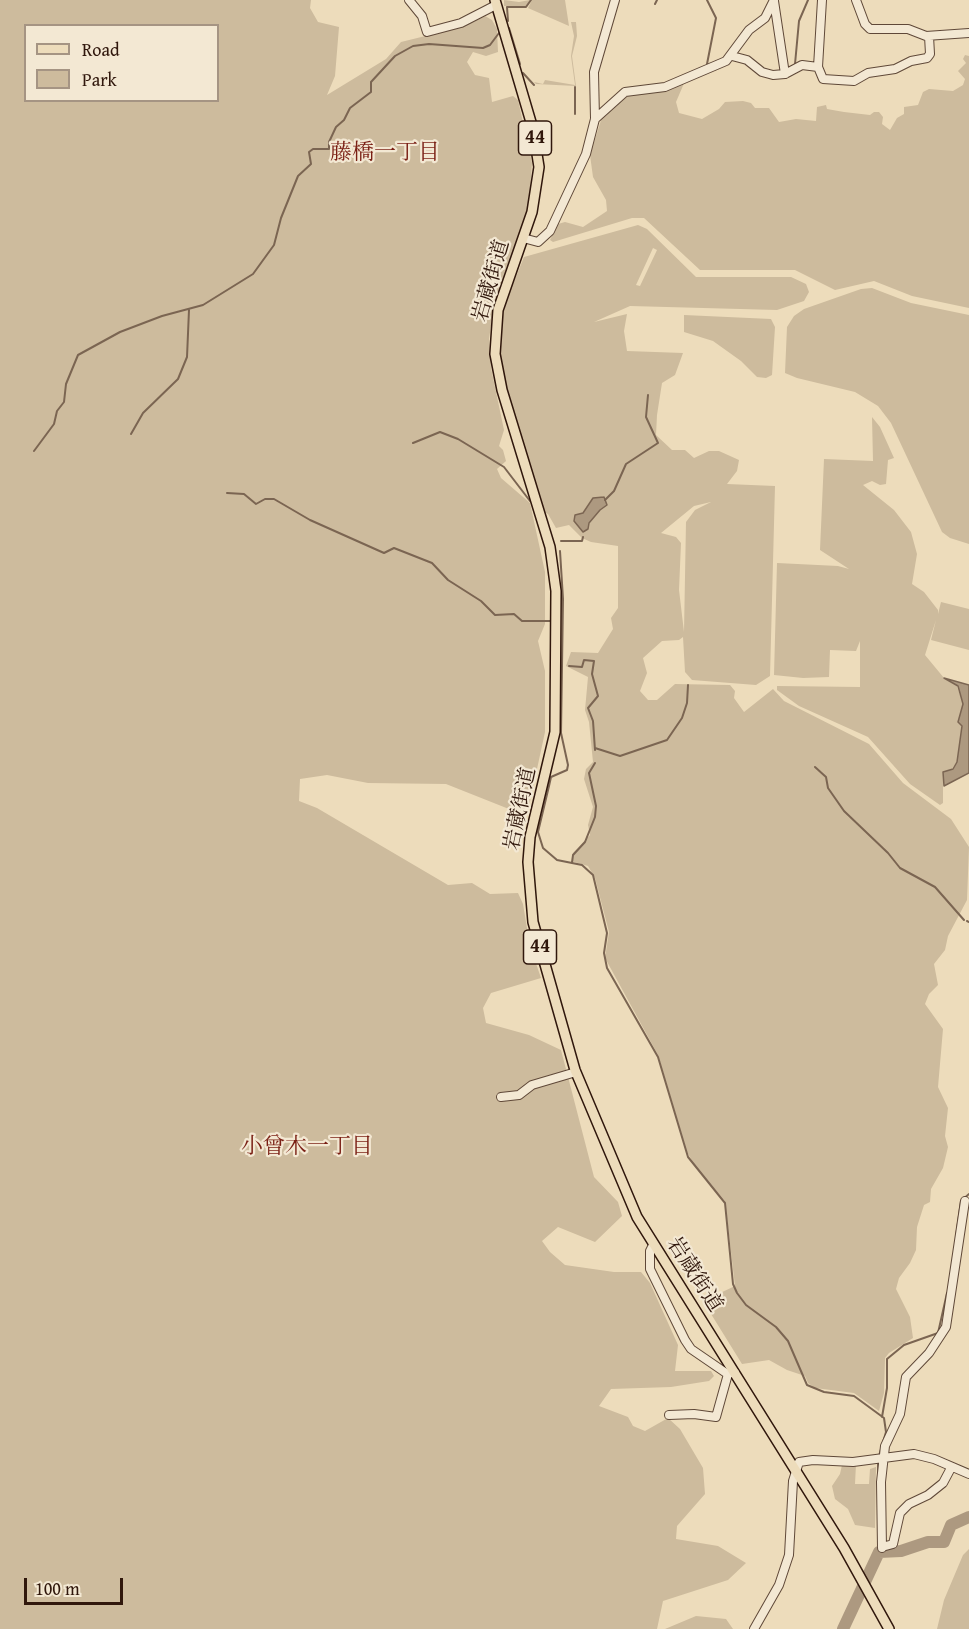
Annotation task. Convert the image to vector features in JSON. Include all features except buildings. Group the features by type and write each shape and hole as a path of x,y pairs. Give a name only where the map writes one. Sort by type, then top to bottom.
{"main road":[{"name":"岩蔵街道","path":"496,3 537,147 538,184 524,238 498,310 495,354 502,390 553,557 557,598 557,715 552,752 530,837 528,887 533,922 576,1072 631,1204 653,1245 732,1374 861,1576 890,1629"}],"street":[{"path":"409,0 422,16 427,32 461,23 496,3"},
{"path":"524,238 538,242 553,227 586,154 594,119 594,72 615,0"},
{"path":"594,119 625,92 671,85 732,56 748,30 765,18 774,0"},
{"path":"774,0 785,74"},
{"path":"822,0 818,67 822,79 854,81 868,73 895,69 911,61 927,58 930,54 929,36"},
{"path":"856,0 870,29 908,29 929,36 969,33"},
{"path":"732,56 747,60 767,74 785,74 802,65 818,67"},
{"path":"501,1097 519,1095 532,1085 576,1072"},
{"path":"951,1468 943,1483 928,1495 909,1504 900,1513 893,1544 882,1548 881,1459 886,1441 900,1414 906,1377 929,1353 946,1326 965,1201"},
{"path":"653,1245 650,1251 650,1269 685,1340 691,1349 732,1374 716,1417 694,1414 669,1415"},
{"path":"754,1629 779,1585 789,1555 797,1463 804,1461 853,1462 920,1455 969,1474"}],"green space":[{"path":"0,0 311,0 310,8 318,22 339,27 335,76 327,95 386,59 401,42 462,27 485,16 492,20 497,29 498,52 486,56 473,52 467,62 475,75 489,78 492,102 513,96 518,100 532,163 529,205 494,305 489,339 491,368 504,430 499,446 503,450 506,461 497,469 501,478 530,503 545,572 545,624 538,641 545,671 545,732 529,806 519,813 446,784 368,783 327,775 300,779 299,801 317,808 448,885 472,883 490,894 518,893 523,904 530,946 541,978 491,993 483,1008 486,1023 529,1035 561,1050 594,1177 618,1202 622,1216 595,1242 558,1227 542,1241 550,1252 565,1265 614,1272 641,1272 650,1283 678,1345 675,1371 711,1371 714,1376 709,1381 671,1387 611,1389 599,1406 628,1417 633,1426 645,1431 668,1418 680,1429 703,1468 705,1494 677,1526 676,1539 718,1546 746,1563 728,1580 663,1601 657,1629 0,1629"},
{"path":"504,0 519,2 530,0 526,6 504,6"},
{"path":"532,0 565,0 569,26 528,8"},
{"path":"571,22 576,22 577,36 572,56 576,86 536,84 534,82 543,84 545,80 575,85 571,56 574,36"},
{"path":"965,55 969,56 969,308 912,296 874,281 835,290 795,270 700,270 644,218 632,218 553,242 550,240 558,224 565,222 583,227 607,211 606,200 593,177 590,155 602,117 624,95 685,81 676,102 679,113 702,119 719,109 725,102 743,101 751,103 755,108 769,108 779,122 796,119 816,121 817,107 826,105 827,109 844,112 870,115 879,112 883,117 882,124 890,130 897,118 904,114 904,107 918,105 923,92 929,89 953,91 963,85 965,79 958,71 966,63 963,59"},
{"path":"638,225 647,229 696,277 791,277 806,284 809,292 804,301 777,310 630,306 594,322 627,314 624,331 627,351 683,353 675,375 662,383 657,415 656,435 672,450 685,450 694,458 709,451 719,451 739,460 737,471 727,484 775,486 770,676 756,685 692,680 685,672 683,637 679,640 662,641 643,658 647,673 640,691 648,700 657,700 675,684 730,685 735,691 734,698 744,712 773,689 784,701 869,744 903,783 951,819 969,847 967,900 948,936 945,950 934,964 938,985 929,994 925,1004 943,1029 938,1087 948,1108 945,1136 948,1147 943,1168 931,1189 930,1202 924,1205 917,1227 916,1250 899,1278 896,1289 910,1317 913,1338 885,1358 884,1393 879,1411 854,1393 815,1388 808,1383 805,1376 787,1370 769,1360 742,1364 703,1301 735,1286 725,1201 695,1166 687,1152 658,1055 605,958 609,932 595,878 588,866 571,861 573,853 590,835 588,825 593,807 584,779 586,769 593,762 589,722 585,710 588,677 566,666 571,652 598,653 613,629 611,618 618,608 618,546 591,542 582,538 569,525 556,528 548,514 543,512 506,388 500,353 501,323 507,299 524,257","holes":["653,248 657,250 640,286 636,285","711,502 695,510 686,522 684,632 679,590 681,543 676,537 661,533 694,506"]},
{"path":"872,288 911,303 969,315 969,544 950,538 942,532 891,423 878,406 855,392 785,373 787,327 794,316 804,309 861,289"},
{"path":"684,315 771,319 775,327 772,375 766,378 757,377 741,361 713,341 684,332"},
{"path":"872,417 880,427 894,458 888,460 886,484 880,485 872,481 863,485 894,510 911,532 917,554 912,584 924,592 938,610 938,614 941,602 969,609 969,650 931,640 936,620 925,655 944,678 957,686 963,704 958,722 962,726 957,762 943,781 943,803 940,805 910,784 868,737 799,706 777,690 777,686 860,687 860,641 856,651 830,650 829,677 803,678 774,675 777,563 838,566 849,569 820,550 824,459 873,461"},
{"path":"856,1464 855,1484 869,1484 870,1469 876,1467 875,1528 855,1525 848,1509 835,1499 832,1486 840,1474 842,1465"},
{"path":"969,1549 969,1629 937,1629 944,1600 963,1555"},
{"path":"696,1616 726,1619 733,1629 665,1629"}],"shaded area":[{"path":"604,497 607,505 600,510 589,523 588,529 583,532 574,521 575,515 583,513 593,498"},
{"path":"944,678 969,685 969,773 944,786 943,772 953,769 957,762 962,726 958,722 963,704 958,686"}],"waterway":[{"path":"508,21 507,7 526,7 531,0"},
{"path":"655,4 657,0"},
{"path":"707,0 716,18 707,64"},
{"path":"795,64 799,21 808,0"},
{"path":"509,28 520,64"},
{"path":"34,451 54,424 57,411 64,402 66,384 78,355 120,332 162,316 203,305 253,274 274,245 281,218 298,176 311,164 309,152 313,149 329,149 329,142 336,127 344,120 350,108 371,92 371,82 395,56 413,46 429,44 483,48 490,45 499,33"},
{"path":"523,73 534,85"},
{"path":"575,87 575,114"},
{"path":"131,434 143,413 178,379 187,357 189,310"},
{"path":"605,500 614,491 626,464 658,443 646,417 648,395"},
{"path":"413,443 440,432 458,439 504,467 530,501"},
{"path":"227,493 244,494 256,504 265,499 274,499 310,520 384,553 394,548 432,563 448,580 481,601 495,615 514,614 522,621 550,621"},
{"path":"561,541 582,541 583,537"},
{"path":"560,551 563,599 561,733 568,765 567,770 551,777 538,832 543,848 557,860 582,865 593,875 607,933 604,953 607,968 658,1057 688,1157 725,1203 733,1284 737,1293 746,1305 776,1327 788,1341 807,1385 824,1392 854,1396 884,1418 886,1432 879,1456"},
{"path":"569,666 582,667 584,660 594,661 592,674 598,696 588,708 593,721 595,750"},
{"path":"595,748 620,756 667,740 682,718 687,703 688,685"},
{"path":"572,863 573,855 585,842 595,817 596,806 589,773 595,763"},
{"path":"815,767 826,777 828,788 844,811 888,853 900,868 935,887 964,920"},
{"path":"956,1237 961,1201 969,1194"},
{"path":"882,1417 887,1388 887,1359 904,1345 938,1333 947,1293"},
{"path":"878,1462 879,1552"},
{"path":"843,1629 879,1552 901,1551 928,1542 944,1542 951,1525 969,1517"}],"district":[{"name":"藤橋一丁目","path":"385,153"},
{"name":"小曾木一丁目","path":"307,1147"}]}
